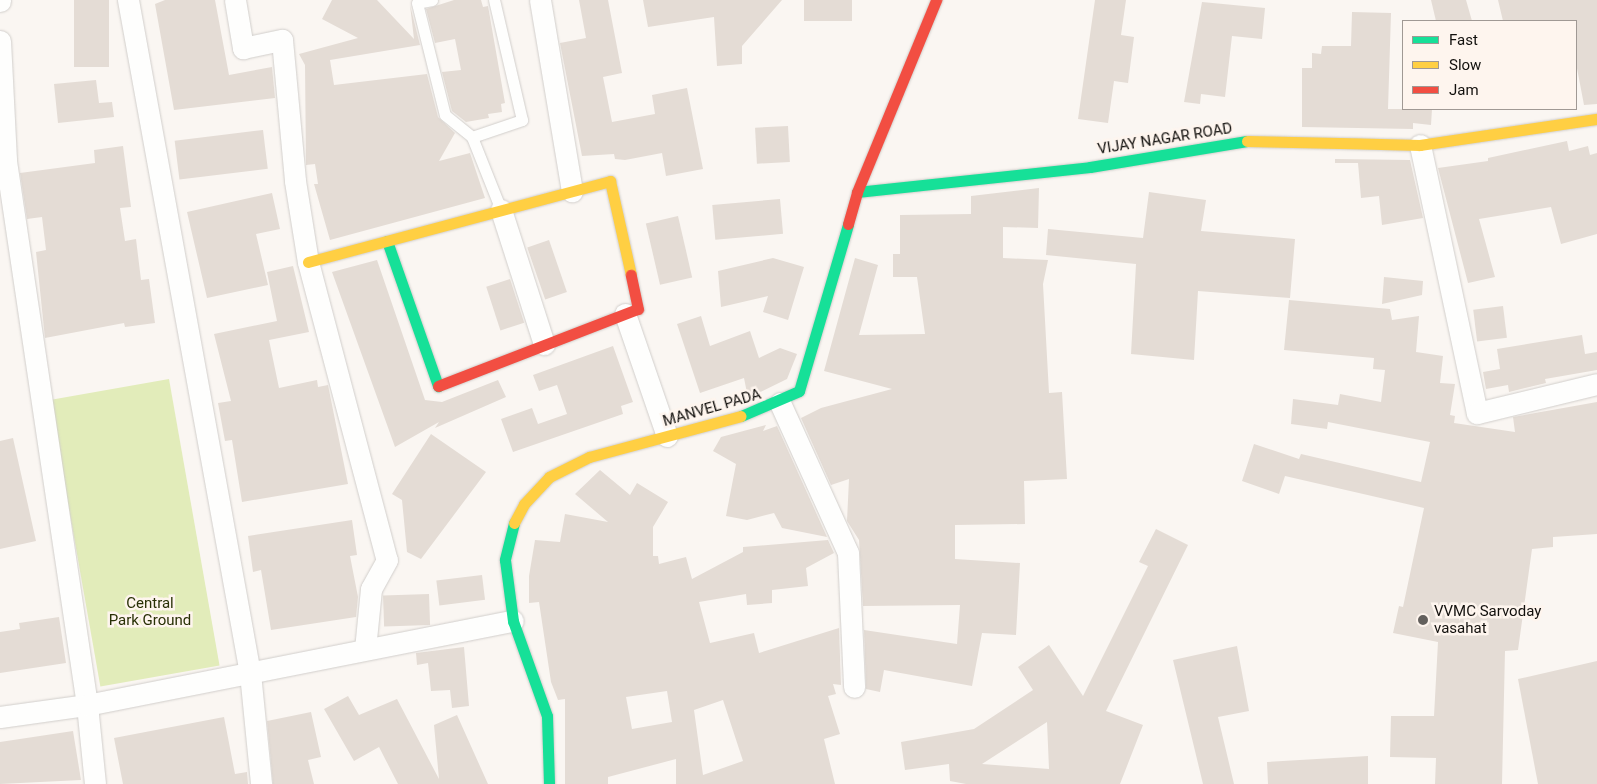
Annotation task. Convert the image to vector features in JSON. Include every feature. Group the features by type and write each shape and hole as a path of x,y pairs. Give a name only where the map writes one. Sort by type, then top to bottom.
{"street":[{"path":"128,0 250,673 261,784"},
{"path":"235,0 243,48 282,40 294,181 308,262 387,560 371,589 365,649"},
{"path":"540,0 572,191"},
{"name":"MANVEL PADA","path":"549,784 547,716 514,621 505,560 510,531 524,504 549,477 589,457 780,404 799,391 808,372 857,192 936,0"},
{"path":"0,42 6,161 87,705 95,784"},
{"name":"VIJAY NAGAR ROAD","path":"857,192 1090,167 1246,141 1420,145 1597,118"},
{"path":"1420,145 1477,413 1597,384"},
{"path":"308,262 610,181 638,309 544,344 436,388 387,241"},
{"path":"501,210 544,344"},
{"path":"626,314 667,436"},
{"path":"780,404 848,553 854,687"},
{"path":"0,717 87,705 514,621"}],"lane":[{"path":"432,0 417,3 445,115 472,138 501,210"},
{"path":"472,138 522,120 494,0"}],"green space":[{"name":"Central Park Ground","path":"169,379 220,666 100,687 50,400"}],"building":[{"path":"74,0 109,0 109,67 74,67"},
{"path":"165,0 215,0 229,75 272,67 275,98 174,110 155,4"},
{"path":"332,0 377,0 414,39 410,5 420,45 330,60 334,85 427,74 438,117 455,133 439,161 470,153 485,198 330,240 314,184 318,184 315,164 306,165 305,65 299,54 358,38 322,19"},
{"path":"454,0 481,0 483,7 488,6 505,103 501,104 502,112 488,114 489,118 466,122 452,111 442,72 461,70 455,39 435,43 426,9"},
{"path":"579,0 608,0 622,73 603,77 612,122 655,114 652,95 687,88 703,169 666,176 662,153 625,160 615,159 614,154 582,156 560,43 586,38"},
{"path":"643,0 782,0 742,46 742,64 717,66 714,17 648,27"},
{"path":"804,0 852,0 852,21 804,21"},
{"path":"1095,0 1126,0 1121,35 1134,37 1128,83 1114,81 1108,123 1078,119"},
{"path":"1431,0 1466,0 1472,20 1436,20"},
{"path":"1498,0 1597,0 1597,104 1584,105 1577,68 1577,20 1503,20"},
{"path":"1202,2 1265,8 1262,39 1232,36 1225,97 1201,94 1200,104 1184,102"},
{"path":"1352,12 1391,13 1388,109 1432,110 1431,125 1413,123 1413,129 1302,127 1302,68 1312,68 1312,53 1321,54 1322,46 1351,46"},
{"path":"96,80 99,103 112,102 114,117 58,123 54,84"},
{"path":"788,126 790,162 757,164 755,128"},
{"path":"263,130 268,169 179,180 175,141"},
{"path":"1567,141 1569,151 1588,146 1590,155 1597,153 1597,234 1561,244 1551,207 1479,219 1495,277 1468,283 1438,168 1488,161 1488,158"},
{"path":"123,146 131,207 120,208 125,241 136,239 141,280 149,279 155,323 125,327 124,323 45,338 36,252 46,250 42,217 27,219 20,173 95,163 94,150"},
{"path":"1335,159 1410,160 1423,218 1382,225 1379,196 1361,198 1358,163 1335,163"},
{"path":"1039,188 1038,228 1003,227 1003,258 1048,260 1043,284 1049,393 1062,392 1067,479 1024,481 1025,524 955,525 955,559 1020,563 1016,635 982,633 972,686 884,670 880,692 866,689 864,630 957,644 960,605 863,606 859,540 847,521 849,479 831,485 801,418 821,408 892,389 824,371 855,258 878,265 859,335 925,334 917,277 893,277 893,254 900,254 900,215 971,214 971,196"},
{"path":"1149,192 1206,200 1201,231 1295,239 1290,298 1198,291 1194,360 1131,354 1136,264 1046,255 1048,229 1143,238"},
{"path":"272,193 280,229 256,234 268,285 207,298 187,212"},
{"path":"780,199 783,234 715,240 712,205"},
{"path":"678,216 692,277 660,285 646,223"},
{"path":"549,240 567,292 545,299 527,247"},
{"path":"773,258 804,267 788,320 763,312 768,296 721,307 718,271"},
{"path":"377,260 425,400 442,402 498,380 506,397 435,428 439,422 395,447 332,272"},
{"path":"293,266 309,332 269,340 279,388 317,380 318,387 328,385 348,484 242,502 232,440 225,441 218,403 231,401 214,334 277,321 267,272"},
{"path":"1384,277 1423,281 1422,295 1382,304"},
{"path":"510,279 524,323 500,330 486,287"},
{"path":"1289,300 1390,309 1392,320 1419,316 1416,352 1443,356 1440,383 1455,384 1450,415 1455,416 1454,423 1515,432 1513,417 1597,402 1597,534 1553,537 1553,547 1532,549 1518,650 1505,651 1502,784 1435,784 1436,758 1390,757 1391,716 1434,716 1438,642 1393,633 1399,606 1403,607 1424,508 1285,476 1279,494 1242,481 1254,444 1299,459 1301,454 1421,482 1430,442 1328,422 1327,429 1291,424 1293,399 1338,405 1340,394 1381,402 1385,370 1373,369 1374,358 1284,350"},
{"path":"1503,306 1507,338 1477,341 1473,310"},
{"path":"701,316 710,346 750,331 759,358 780,348 797,354 787,379 748,398 744,378 700,393 677,324"},
{"path":"1582,335 1585,354 1597,352 1597,370 1545,379 1546,383 1509,392 1508,385 1486,389 1483,372 1500,369 1497,349"},
{"path":"613,346 633,402 621,406 623,414 513,452 501,419 532,408 538,424 567,414 557,385 539,391 533,375"},
{"path":"766,425 763,431 777,426 827,537 782,528 774,513 747,520 726,516 736,464 713,451 721,437"},
{"path":"431,434 486,472 421,559 407,552 402,500 392,494"},
{"path":"13,438 36,541 0,549 0,441"},
{"path":"600,470 630,495 637,483 668,502 653,527 653,556 658,556 659,564 686,557 692,579 743,552 743,547 828,540 834,553 806,568 808,586 772,590 772,603 747,605 746,594 699,602 710,643 754,633 759,653 839,628 841,685 833,684 836,694 828,696 840,734 824,739 835,784 676,784 676,759 608,777 608,784 565,784 565,699 558,700 551,682 539,602 529,603 529,576 535,540 560,542 565,514 608,522 575,494","holes":["667,691 672,722 632,729 626,697","723,700 743,761 703,775 694,710"]},
{"path":"352,520 357,555 350,556 358,597 356,617 271,630 261,570 253,572 248,536"},
{"path":"1156,529 1188,545 1106,711 1143,725 1120,784 966,784 950,781 949,764 905,770 901,742 974,729 1033,690 1018,667 1049,645 1083,696 1148,566 1139,562","holes":["1047,722 1049,769 982,764"]},
{"path":"482,575 485,600 439,605 436,581"},
{"path":"429,594 430,625 384,627 383,596"},
{"path":"59,617 66,663 0,673 0,632 20,629 19,623"},
{"path":"1237,646 1249,711 1218,717 1234,784 1203,784 1173,660"},
{"path":"464,647 469,706 452,708 450,690 431,691 428,663 417,665 416,653"},
{"path":"1597,661 1597,784 1538,784 1518,679"},
{"path":"348,696 359,715 397,699 439,779 434,725 457,715 488,784 398,784 379,747 354,761 324,709"},
{"path":"311,712 321,757 308,760 314,784 273,784 267,721"},
{"path":"224,717 235,774 247,772 248,784 123,784 114,738"},
{"path":"73,731 81,780 0,784 0,742"},
{"path":"1368,756 1368,784 1268,784 1267,762"}],"traffic: fast":[{"path":"857,192 1090,167 1247,141"},
{"path":"741,416 799,391 848,224"},
{"path":"387,241 438,386"},
{"path":"514,523 505,560 513,621 547,716 549,784"}],"traffic: slow":[{"path":"1247,141 1420,145 1597,119"},
{"path":"308,262 610,181 631,275"},
{"path":"514,523 524,504 549,477 589,457 741,416"}],"traffic: jam":[{"path":"848,224 857,192 936,0"},
{"path":"438,386 638,309 631,275"}],"place":[{"name":"VVMC Sarvoday vasahat","path":"1423,620"}]}
